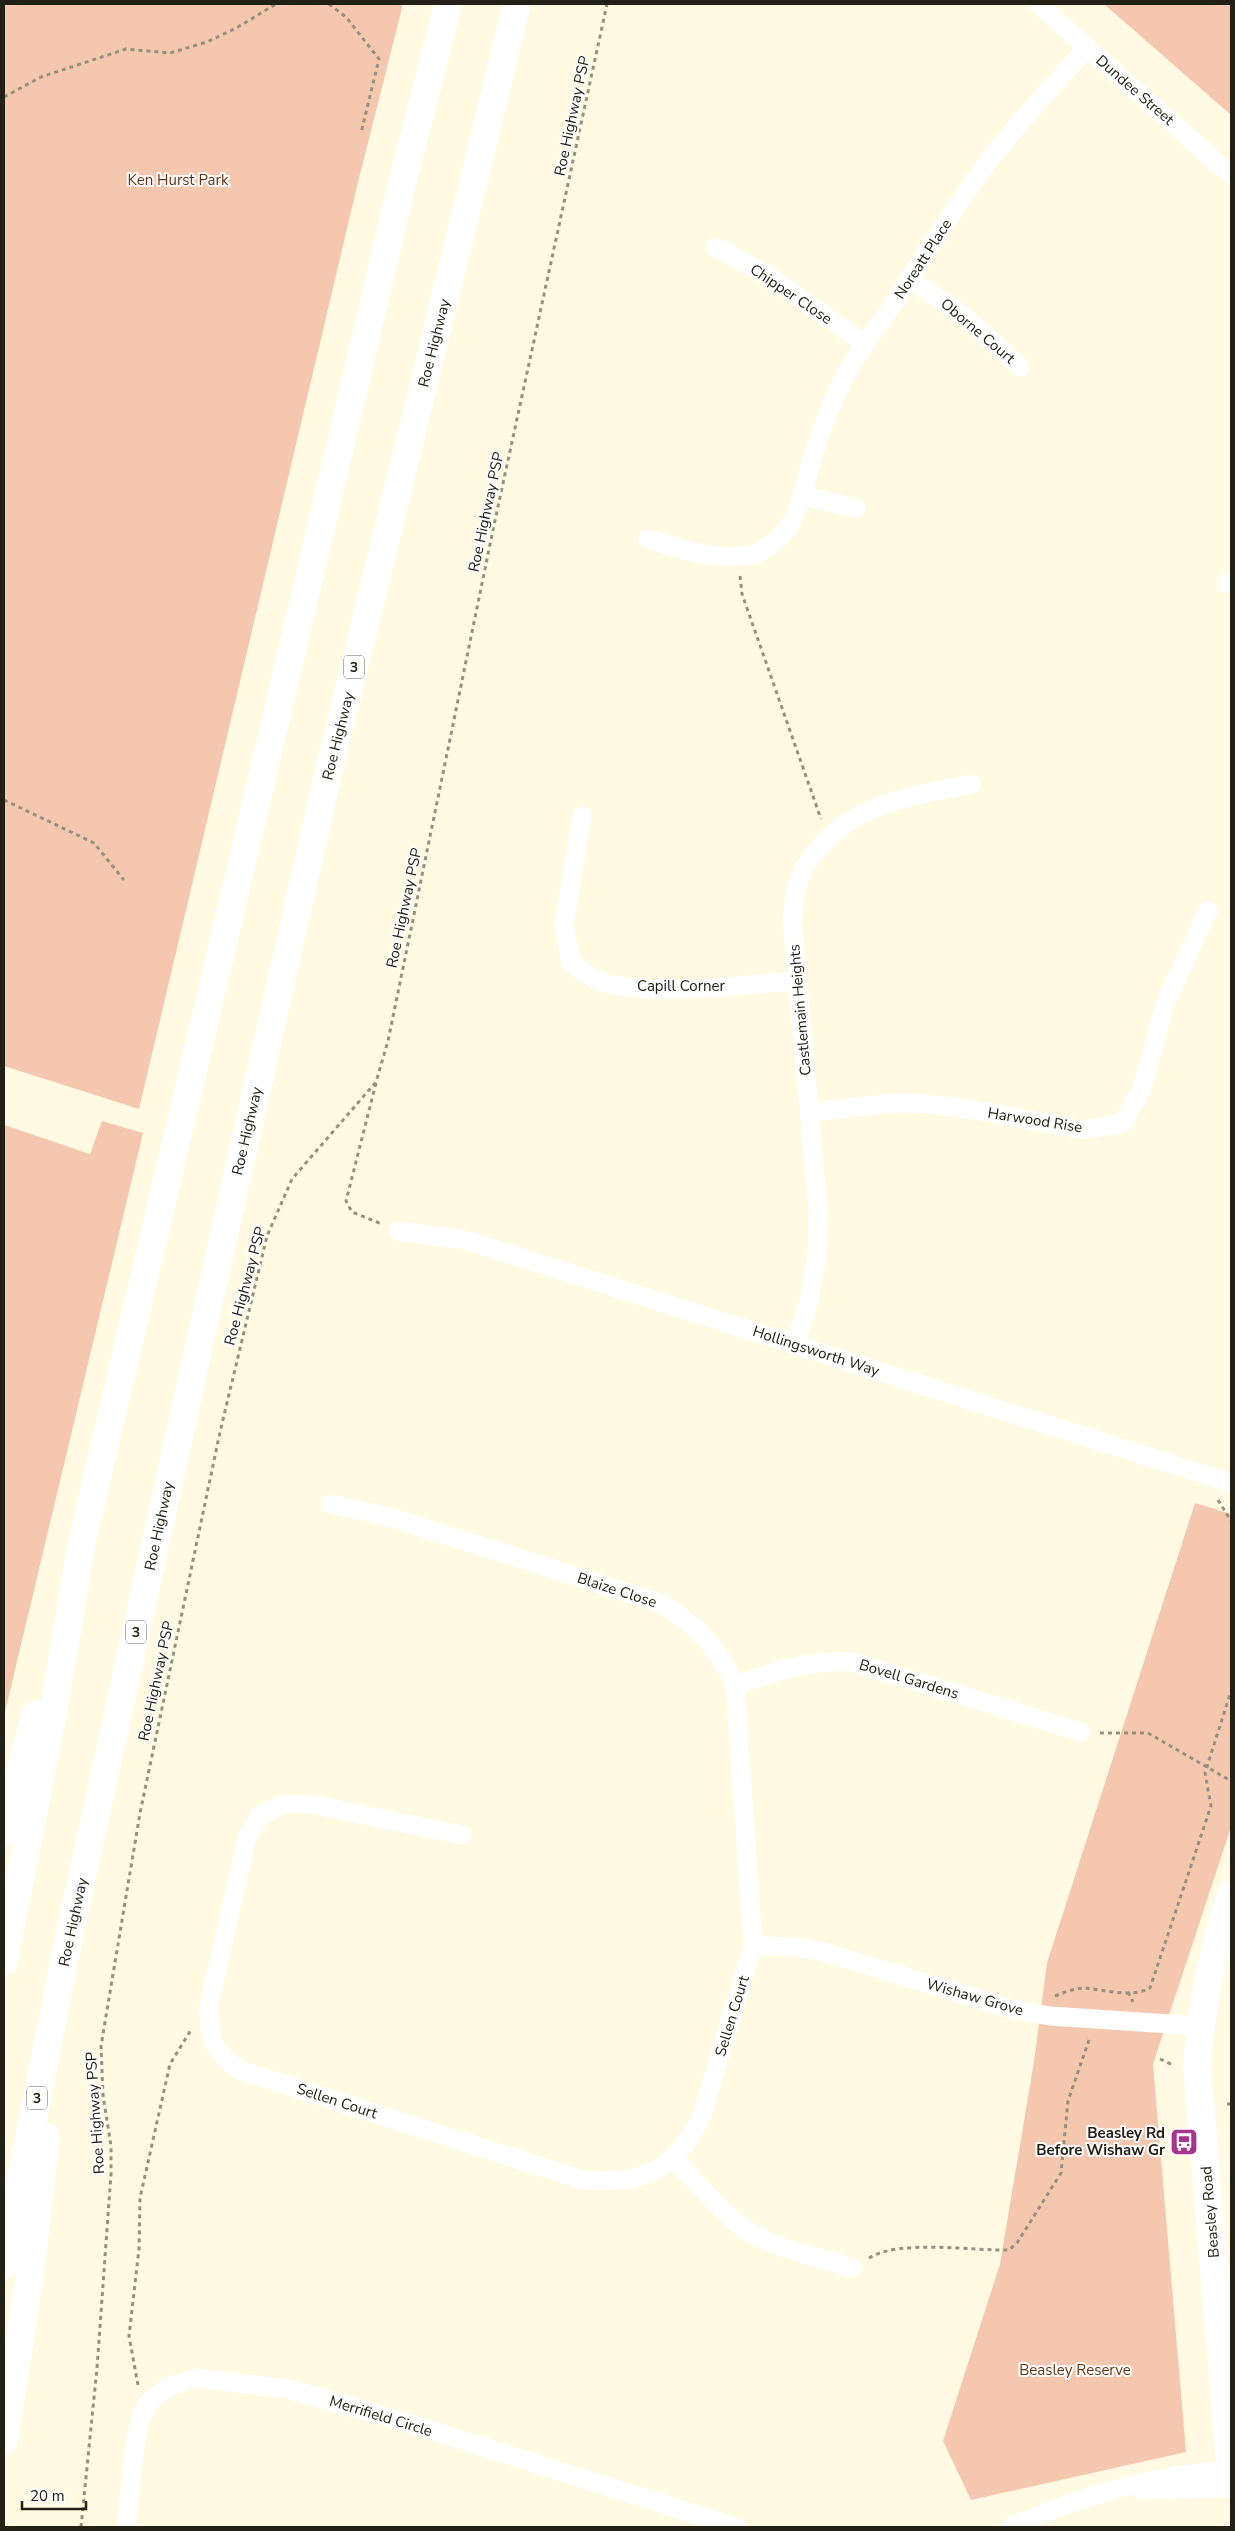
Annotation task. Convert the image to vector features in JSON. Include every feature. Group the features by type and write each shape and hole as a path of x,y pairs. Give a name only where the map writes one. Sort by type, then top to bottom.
{"main road":[{"path":"4,1832 82,1541 398,202 448,4"},
{"name":"Roe Highway","path":"4,2264 70,1932 202,1332 325,788 517,4"},
{"path":"4,1960 54,1708 82,1541"},
{"name":"Beasley Road","path":"1231,1894 1214,1957 1200,2026 1198,2067 1231,2474"},
{"path":"4,2440 29,2281 70,1932"}],"street":[{"name":"Dundee Street","path":"1038,4 1231,175"},
{"name":"Noreatt Place","path":"648,539 698,555 738,557 767,548 789,528 804,496 824,422 844,377 978,176 1034,107 1087,48"},
{"name":"Chipper Close","path":"715,247 766,274 865,344"},
{"name":"Oborne Court","path":"909,279 964,316 1020,367"},
{"path":"804,496 856,508"},
{"name":"Castlemain Heights","path":"795,1345 809,1301 817,1255 818,1210 792,920 797,884 812,856 833,833 857,816 881,804 971,784"},
{"name":"Capill Corner","path":"582,816 564,924 571,963 602,982 658,989 708,989 796,981"},
{"name":"Harwood Rise","path":"809,1112 893,1103 919,1103 968,1108 1082,1130 1123,1123 1142,1088 1166,1001 1208,911"},
{"name":"Hollingsworth Way","path":"398,1231 465,1240 1231,1483"},
{"name":"Blaize Close","path":"331,1504 389,1517 660,1603 685,1619 708,1639 735,1685 754,1945"},
{"name":"Bovell Gardens","path":"735,1685 798,1664 831,1661 852,1662 1081,1732"},
{"name":"Sellen Court","path":"462,1835 310,1804 283,1804 260,1816 247,1837 209,2005 208,2023 213,2043 224,2060 242,2071 583,2180 617,2182 651,2174 673,2158 689,2140 701,2118 754,1945"},
{"name":"Wishaw Grove","path":"754,1945 796,1946 824,1952 1011,2009 1050,2016 1200,2026"},
{"path":"673,2158 726,2214 752,2233 771,2242 853,2268"},
{"name":"Merrifield Circle","path":"126,2527 136,2436 141,2417 150,2401 168,2387 195,2378 288,2389 404,2422 736,2527"},
{"path":"1011,2527 1039,2514 1113,2490 1174,2475 1231,2470"},
{"path":"1113,2490 1231,2488"}],"path":[{"path":"4,97 41,77 126,49 170,53 206,42 238,27 276,4"},
{"path":"330,4 346,17 379,59 361,133"},
{"name":"Roe Highway PSP","path":"81,2527 97,2368 111,2174 111,2146 103,2096 101,2046 140,1813 220,1432 267,1236 292,1179 376,1082 388,1041 494,525 607,4"},
{"path":"738,557 746,603 819,814 833,833"},
{"path":"4,800 94,843 124,880"},
{"path":"376,1082 346,1202 352,1212 398,1231"},
{"path":"1050,2016 1049,2003 1053,1997 1068,1990 1084,1988 1106,1992 1143,1992 1150,1988 1211,1806 1205,1773 1231,1691"},
{"path":"1081,1732 1148,1734 1231,1781"},
{"path":"150,2401 140,2393 129,2336 139,2249 140,2198 170,2064 194,2024 208,2023"},
{"path":"853,2268 876,2254 913,2248 1009,2250 1017,2243 1061,2173 1065,2152 1064,2132 1068,2101 1089,2040"}],"green space":[{"name":"Ken Hurst Park","path":"4,4 403,4 358,182 139,1109 4,1066"},
{"path":"1104,4 1231,4 1231,115"},
{"path":"102,1121 143,1133 4,1716 4,1125 90,1154"},
{"name":"Beasley Reserve","path":"1195,1503 1231,1514 1231,1827 1153,2064 1186,2452 971,2500 943,2441 1000,2264 1034,2062 1047,1963"}],"place":[{"name":"Beasley Rd Before Wishaw Gr","path":"1184,2142"}]}
